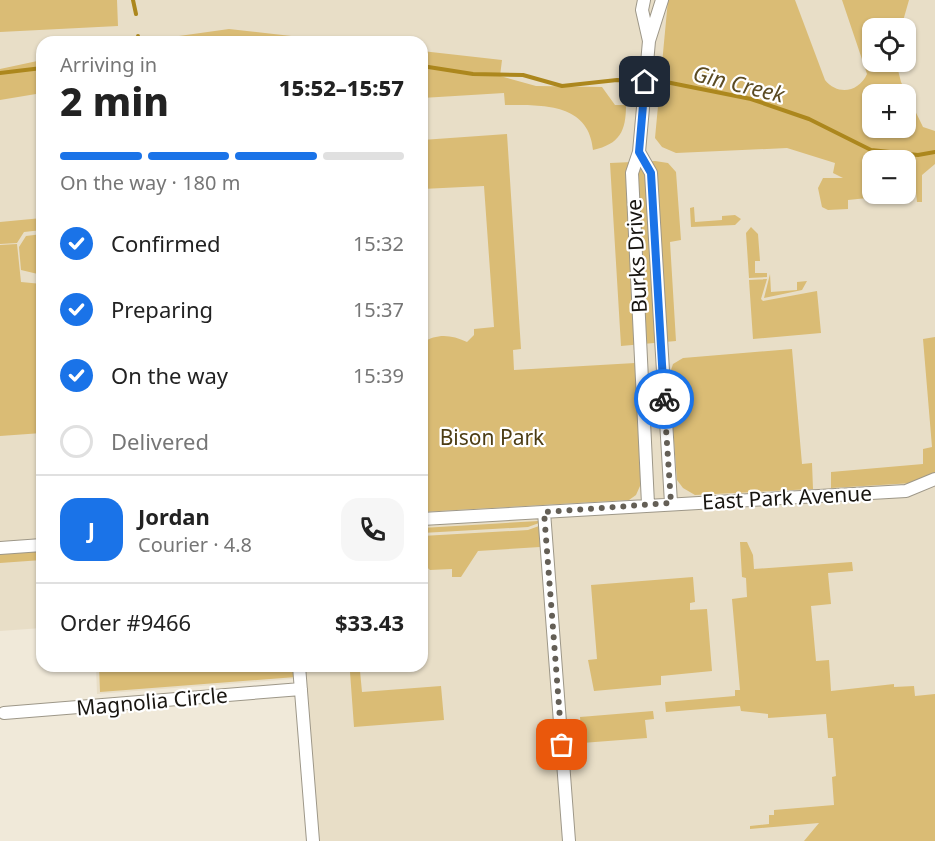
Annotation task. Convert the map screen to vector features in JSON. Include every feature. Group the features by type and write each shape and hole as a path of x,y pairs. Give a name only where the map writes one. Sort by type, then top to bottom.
{"street":[{"name":"Burks Drive","path":"644,0 642,10 648,41 639,152 632,173 648,504"},
{"name":"Burks Drive","path":"648,41 660,12 662,0"},
{"name":"Burks Drive","path":"639,152 651,173 671,503"},
{"name":"East Park Avenue","path":"428,519 906,490 935,479"},
{"path":"544,512 569,841"},
{"path":"0,548 36,545"},
{"path":"300,672 312,841"},
{"name":"Magnolia Circle","path":"1,713 301,689"}],"shaded area":[{"path":"0,0 935,0 935,841 317,841 305,678 97,694 96,672 428,672 428,36 36,36 36,628 0,631"}],"green space":[{"path":"0,0 117,0 118,26 0,32"},
{"path":"668,0 795,0 825,80 830,85 848,90 859,85 866,72 898,72 902,84 862,84 862,138 916,138 916,113 923,127 935,131 935,164 922,175 922,202 917,202 916,150 862,150 862,199 848,200 848,209 828,210 822,207 818,188 823,178 843,178 833,173 835,163 787,148 676,153 662,147 655,138"},
{"path":"842,0 909,0 904,18 862,18 862,59"},
{"path":"229,29 291,36 179,36"},
{"path":"428,52 502,60 500,76 536,86 602,87 615,105 626,105 625,122 620,135 615,140 593,150 590,135 583,123 573,115 548,107 505,105 504,93 428,98"},
{"path":"36,61 36,94 0,100 0,69"},
{"name":"Bison Park","path":"507,134 521,349 513,350 514,370 635,363 644,477 636,495 629,500 428,512 428,340 444,336 467,342 474,335 474,329 494,327 484,186 428,189 428,140"},
{"path":"655,161 668,163 676,172 681,240 670,242 676,341 621,346 610,163"},
{"path":"694,207 695,222 722,220 722,216 735,215 741,219 735,225 691,227 690,208"},
{"path":"36,219 36,231 24,232 17,243 0,244 0,222"},
{"path":"751,227 758,234 760,261 755,261 755,273 767,273 767,277 749,278 746,233"},
{"path":"36,235 36,274 21,270 19,247 26,236"},
{"path":"17,244 21,282 36,283 36,433 0,436 0,245"},
{"path":"770,274 771,292 797,290 797,282 807,281 802,290 764,298"},
{"path":"767,279 761,299 763,301 817,291 821,333 753,339 749,280"},
{"path":"935,337 935,473 913,483 831,488 831,472 923,464 923,449 932,447 923,339"},
{"path":"792,349 802,464 812,463 813,489 695,495 683,488 677,480 669,376 673,364 683,358"},
{"path":"538,521 539,523 528,527 428,533 428,528"},
{"path":"539,526 540,547 478,551 461,577 452,577 452,569 428,568 428,536 528,530"},
{"path":"740,542 747,542 753,555 754,569 852,562 853,571 828,573 831,604 811,606 816,661 829,660 831,691 894,684 894,687 914,686 915,696 935,694 935,841 804,841 819,823 750,829 750,826 769,824 769,815 774,815 774,810 834,805 832,777 836,776 833,738 828,738 826,714 768,718 768,714 741,711 740,706 666,712 665,702 735,696 735,690 740,690 732,599 747,597 746,578 742,577"},
{"path":"36,551 36,560 0,563 0,554"},
{"path":"693,577 695,602 690,603 690,610 707,609 712,671 661,676 661,685 594,691 588,660 597,659 591,585"},
{"path":"99,672 296,672 296,677 100,692"},
{"path":"350,672 360,672 362,692 441,686 444,720 354,727"},
{"path":"653,711 654,719 645,720 647,738 582,743 580,717"}],"waterway":[{"path":"133,0 136,14"},
{"name":"Gin Creek","path":"428,67 473,74 523,75 562,86 617,80 666,82 751,99 809,119 871,150 918,155 935,152"},
{"name":"Gin Creek","path":"0,73 36,69"}],"way so far":[{"path":"562,745 544,512 671,503 664,399"}],"route":[{"path":"645,82 639,152 651,173 664,399"}]}
